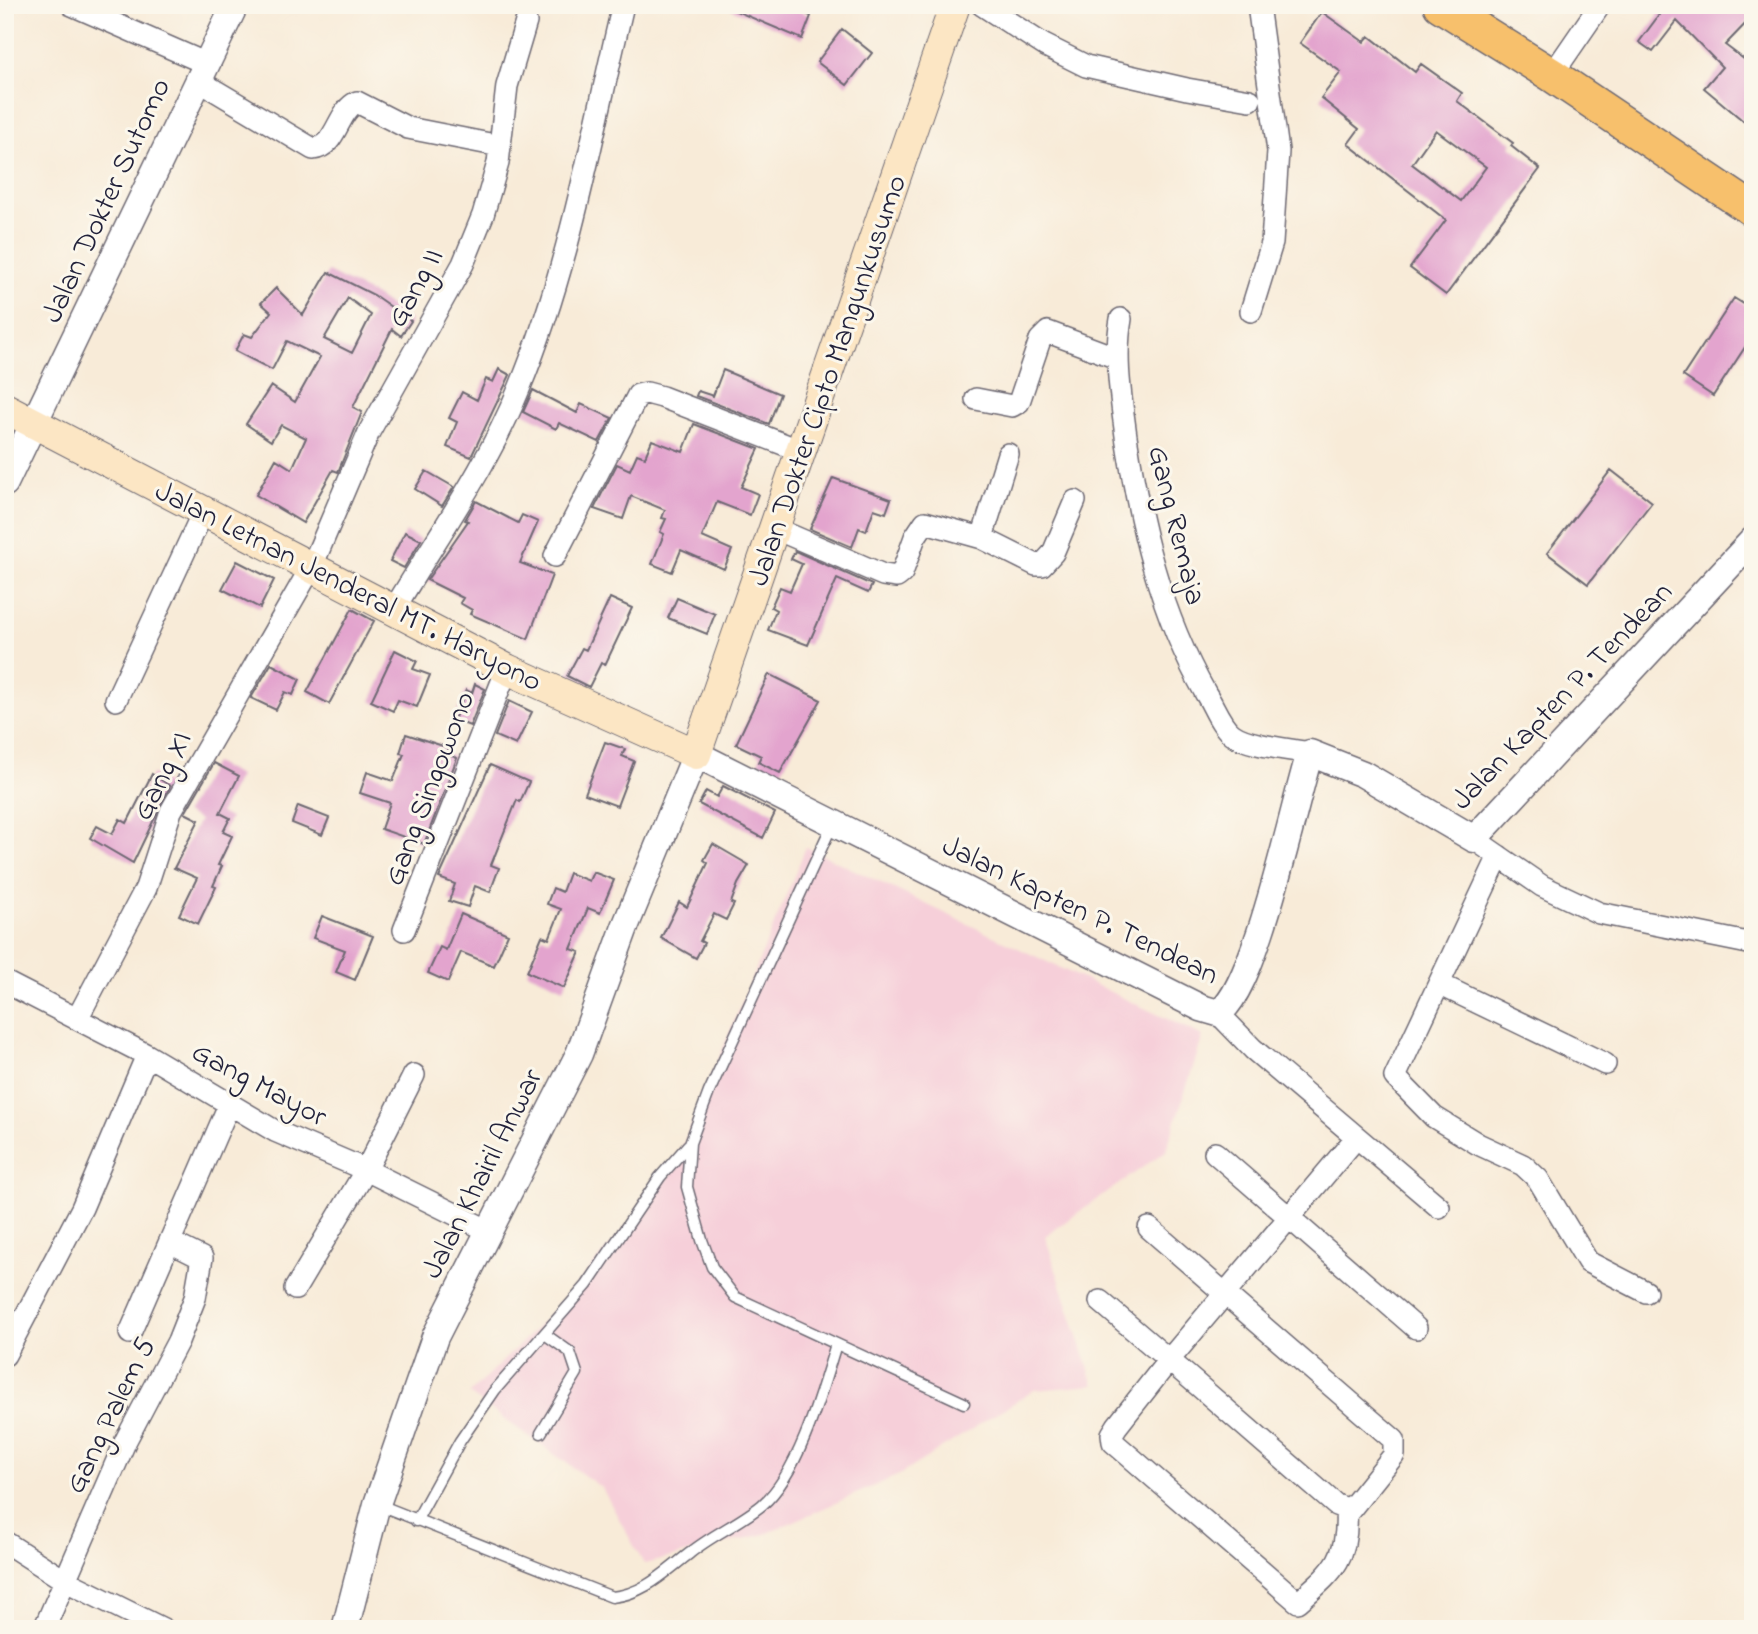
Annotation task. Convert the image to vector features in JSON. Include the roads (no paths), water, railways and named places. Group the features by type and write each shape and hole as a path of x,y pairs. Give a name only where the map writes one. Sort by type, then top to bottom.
{"main road":[{"name":"Jalan Dokter Cipto Mangunkusumo","path":"696,754 955,5"},
{"path":"1440,5 1552,75 1753,210"},
{"name":"Jalan Letnan Jenderal MT. Haryono","path":"5,408 507,669 696,754"}],"street":[{"path":"72,5 203,73 313,149 326,144 349,107 357,102 408,128 500,146"},
{"name":"Jalan Dokter Sutomo","path":"5,483 235,5"},
{"path":"393,611 480,468 519,390 550,305 574,221 623,5"},
{"path":"982,5 1044,45 1086,66 1250,100"},
{"path":"1251,311 1272,243 1278,151 1258,5"},
{"path":"1552,75 1600,5"},
{"name":"Gang II","path":"313,566 369,432 463,264 483,215 500,146 508,86 526,22"},
{"name":"Gang Remaja","path":"1121,319 1117,358 1128,448 1149,560 1163,604 1186,658 1230,733 1248,740 1310,753"},
{"path":"976,399 1012,406 1019,402 1040,340 1048,332 1117,358"},
{"path":"555,556 638,395 647,393 662,397 801,451"},
{"path":"982,538 1008,454"},
{"path":"776,529 892,577 902,573 915,537 925,522 982,538 1036,565 1042,565 1053,553 1076,502"},
{"path":"116,700 204,510"},
{"name":"Jalan Kapten P. Tendean","path":"696,754 1224,1019 1264,918 1310,753 1363,774 1474,839 1753,540"},
{"name":"Gang XI","path":"77,1019 146,888 171,811 313,566"},
{"name":"Gang Singowono","path":"404,929 507,669"},
{"name":"Jalan Khairil Anwar","path":"345,1629 377,1504 435,1337 579,1054 625,927 696,754"},
{"path":"1474,839 1565,900 1599,913 1753,944"},
{"path":"1499,856 1395,1077 1434,1117 1478,1144 1523,1165 1538,1180 1588,1262 1646,1292"},
{"name":"Gang Mayor","path":"5,982 147,1055 275,1131 366,1170 489,1231"},
{"path":"1439,984 1605,1064"},
{"path":"1224,1019 1253,1049 1439,1207"},
{"path":"5,1355 82,1208 147,1055"},
{"path":"295,1289 366,1170 414,1075"},
{"path":"130,1333 229,1105"},
{"path":"1100,1301 1169,1360 1346,1511 1348,1538 1338,1562 1298,1602 1113,1441 1112,1434 1169,1360 1356,1138"},
{"path":"1215,1153 1416,1328"},
{"path":"1149,1228 1396,1443 1394,1455 1352,1508 1346,1511"},
{"name":"Gang Palem 5","path":"44,1629 126,1440 178,1341 195,1298 202,1258 170,1242"},
{"path":"5,1542 64,1580 163,1629"}],"lane":[{"path":"833,823 709,1092 690,1143 687,1187 708,1258 722,1283 735,1297 964,1403"},
{"path":"416,1521 460,1441 495,1390 545,1335 622,1236 660,1177 690,1143"},
{"path":"541,1433 577,1373 570,1352 545,1335"},
{"path":"377,1504 612,1597 628,1595 646,1587 703,1543 763,1503 788,1469 815,1410 836,1344"}]}
